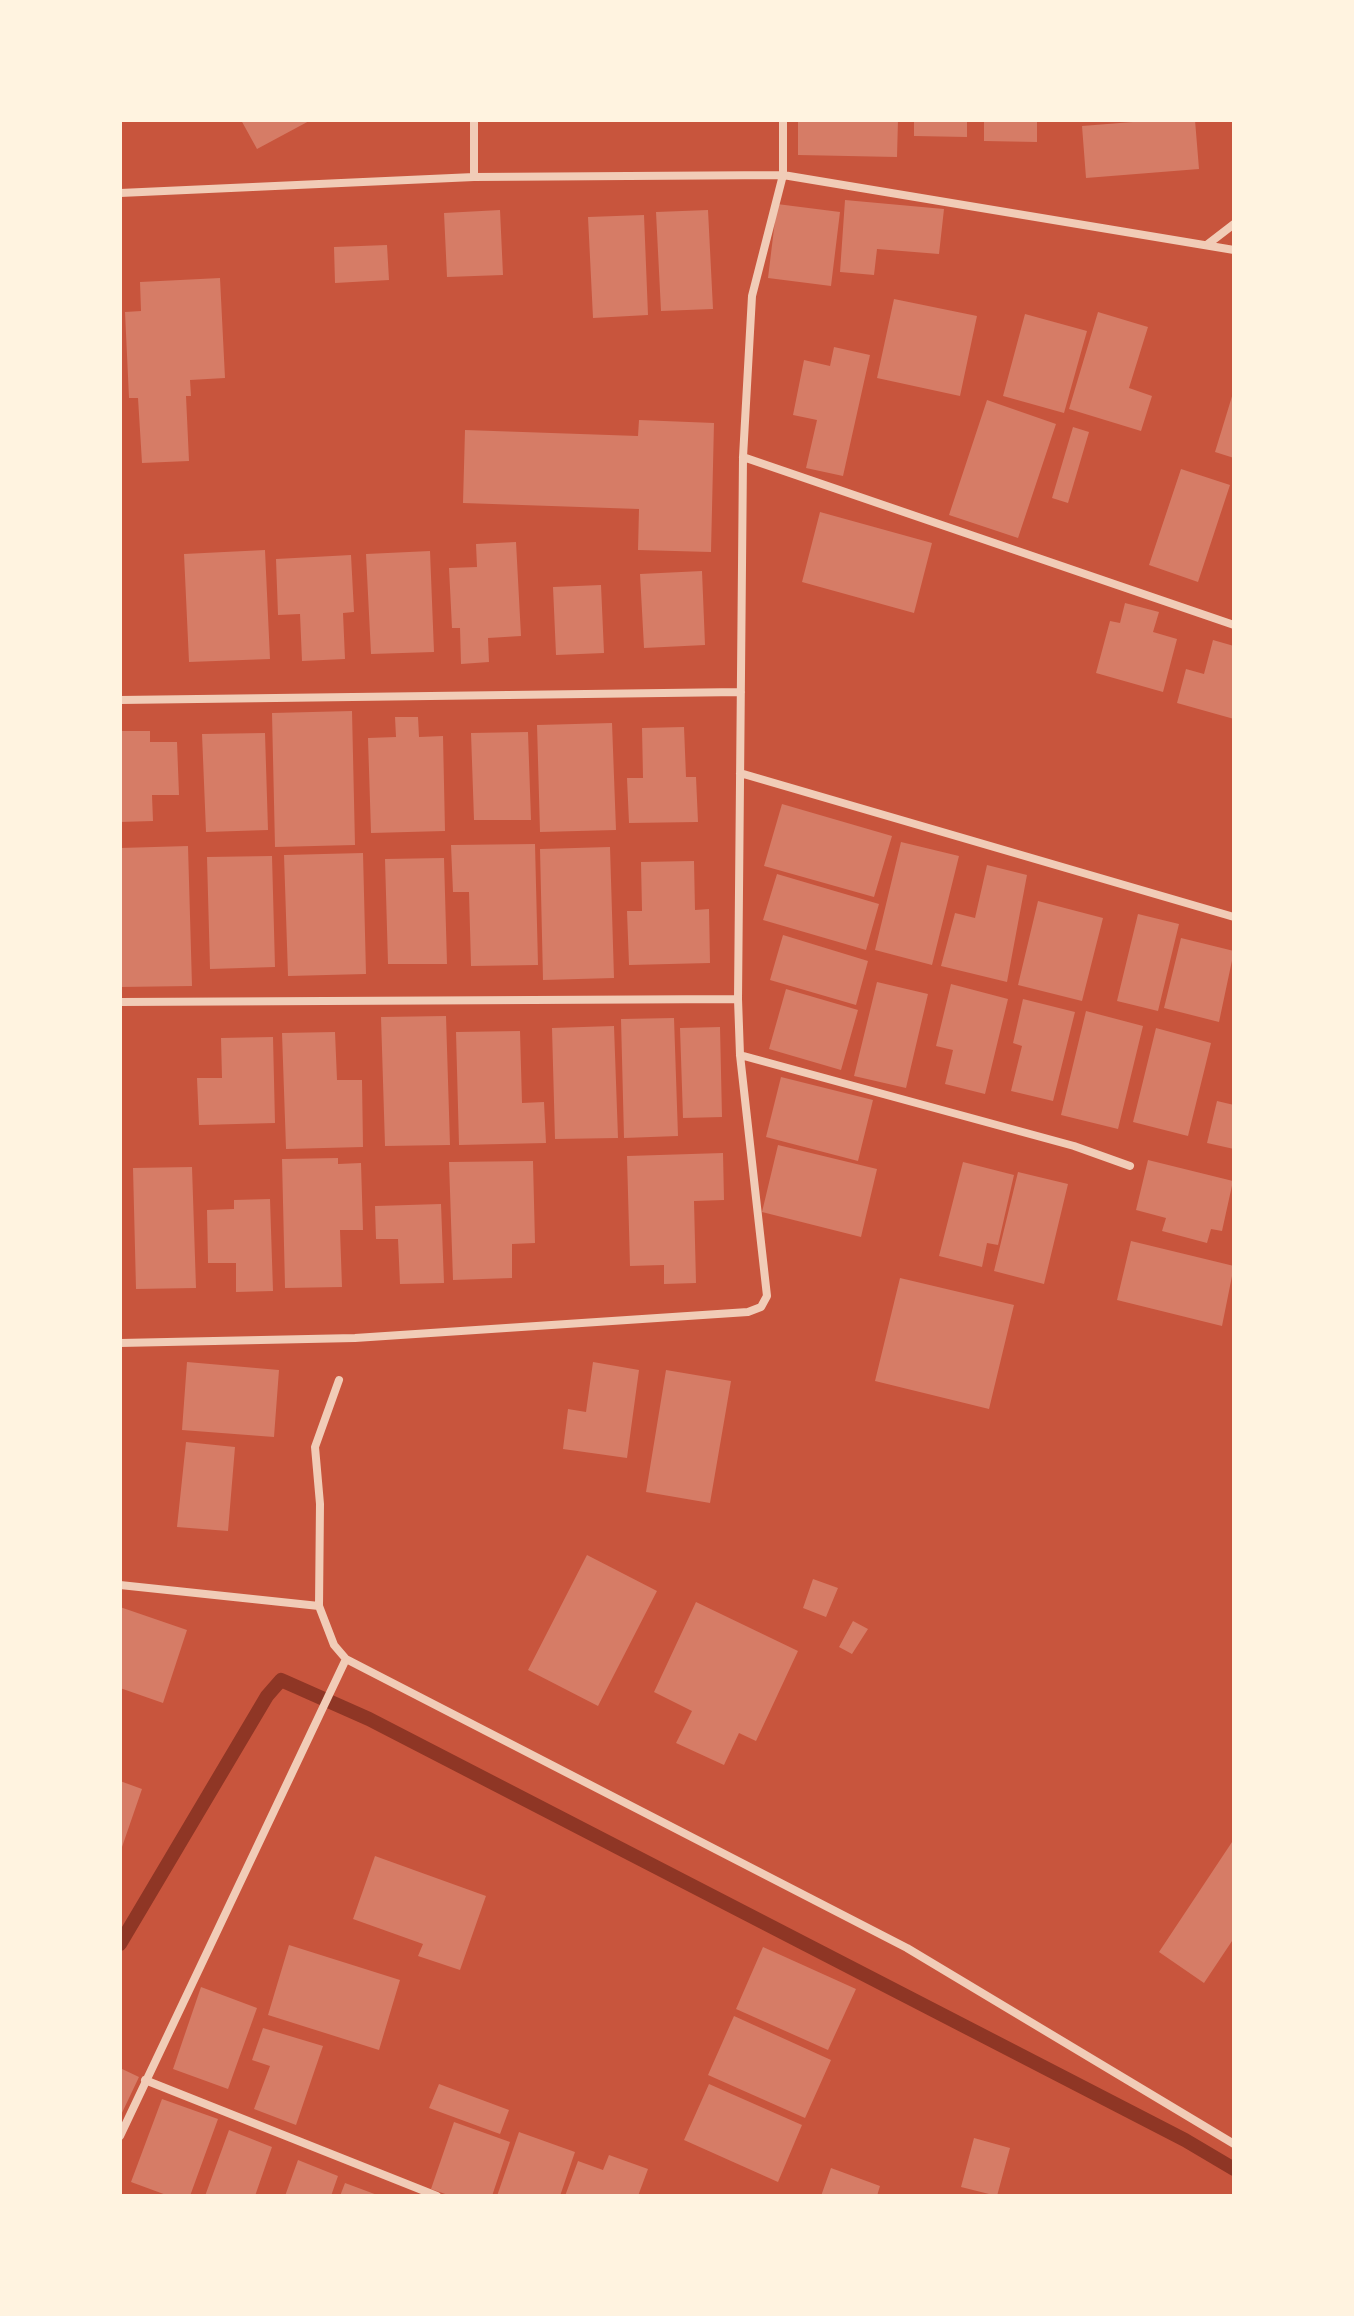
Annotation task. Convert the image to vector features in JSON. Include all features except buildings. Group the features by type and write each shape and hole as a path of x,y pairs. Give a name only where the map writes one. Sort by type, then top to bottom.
{"street":[{"path":"474,120 474,177"},
{"path":"120,1343 355,1338 748,1312 761,1307 767,1296 740,1055 738,999 743,457 752,296 783,175 783,120"},
{"path":"120,193 474,177 783,175 1213,244 1234,250"},
{"path":"1213,244 1234,224"},
{"path":"743,457 1234,625"},
{"path":"120,700 741,692"},
{"path":"740,773 1234,917"},
{"path":"120,1002 738,999"},
{"path":"740,1055 1074,1146 1130,1166"},
{"path":"339,1380 315,1447 320,1504 319,1606 334,1645 346,1659 907,1948 1234,2144"},
{"path":"120,1585 319,1606"},
{"path":"120,2136 346,1659"},
{"path":"145,2080 437,2196"}],"waterway":[{"path":"120,1944 267,1696 281,1680 369,1719 1185,2140 1234,2169"}]}
